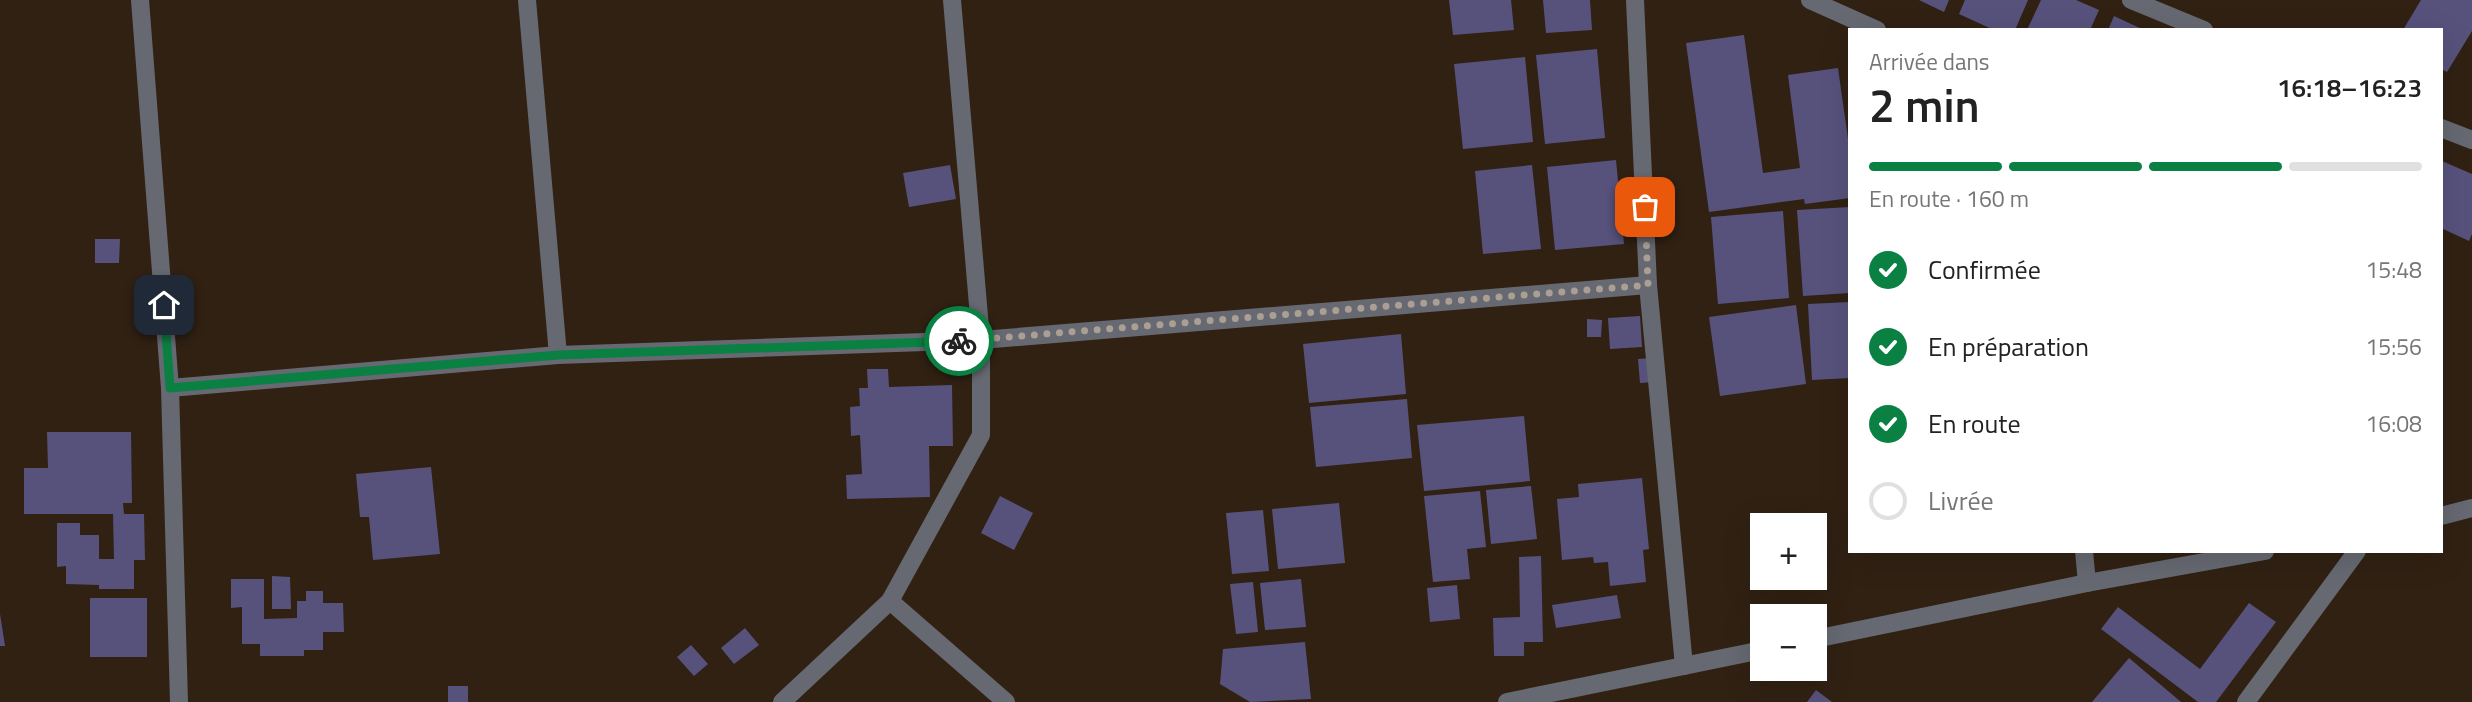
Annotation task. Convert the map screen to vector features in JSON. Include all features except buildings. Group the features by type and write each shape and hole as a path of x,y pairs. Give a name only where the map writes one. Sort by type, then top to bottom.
{"street":[{"path":"141,0 170,388 179,702"},
{"path":"527,0 558,355"},
{"path":"782,702 890,601 981,435 981,340 952,0"},
{"path":"1635,0 1648,285 1684,666"},
{"path":"1810,0 1873,28"},
{"path":"2131,0 2199,28"},
{"path":"2443,129 2472,140"},
{"path":"170,388 558,355 981,340 1648,285"},
{"path":"2443,515 2472,508"},
{"path":"2084,553 2087,583"},
{"path":"1827,637 2087,583 2254,553"},
{"path":"2246,702 2356,553"},
{"path":"890,601 1006,702"},
{"path":"1507,702 1750,652"}],"way so far":[{"path":"959,341 1648,285 1645,207"}],"route":[{"path":"164,305 170,388 558,355 959,341"}]}
